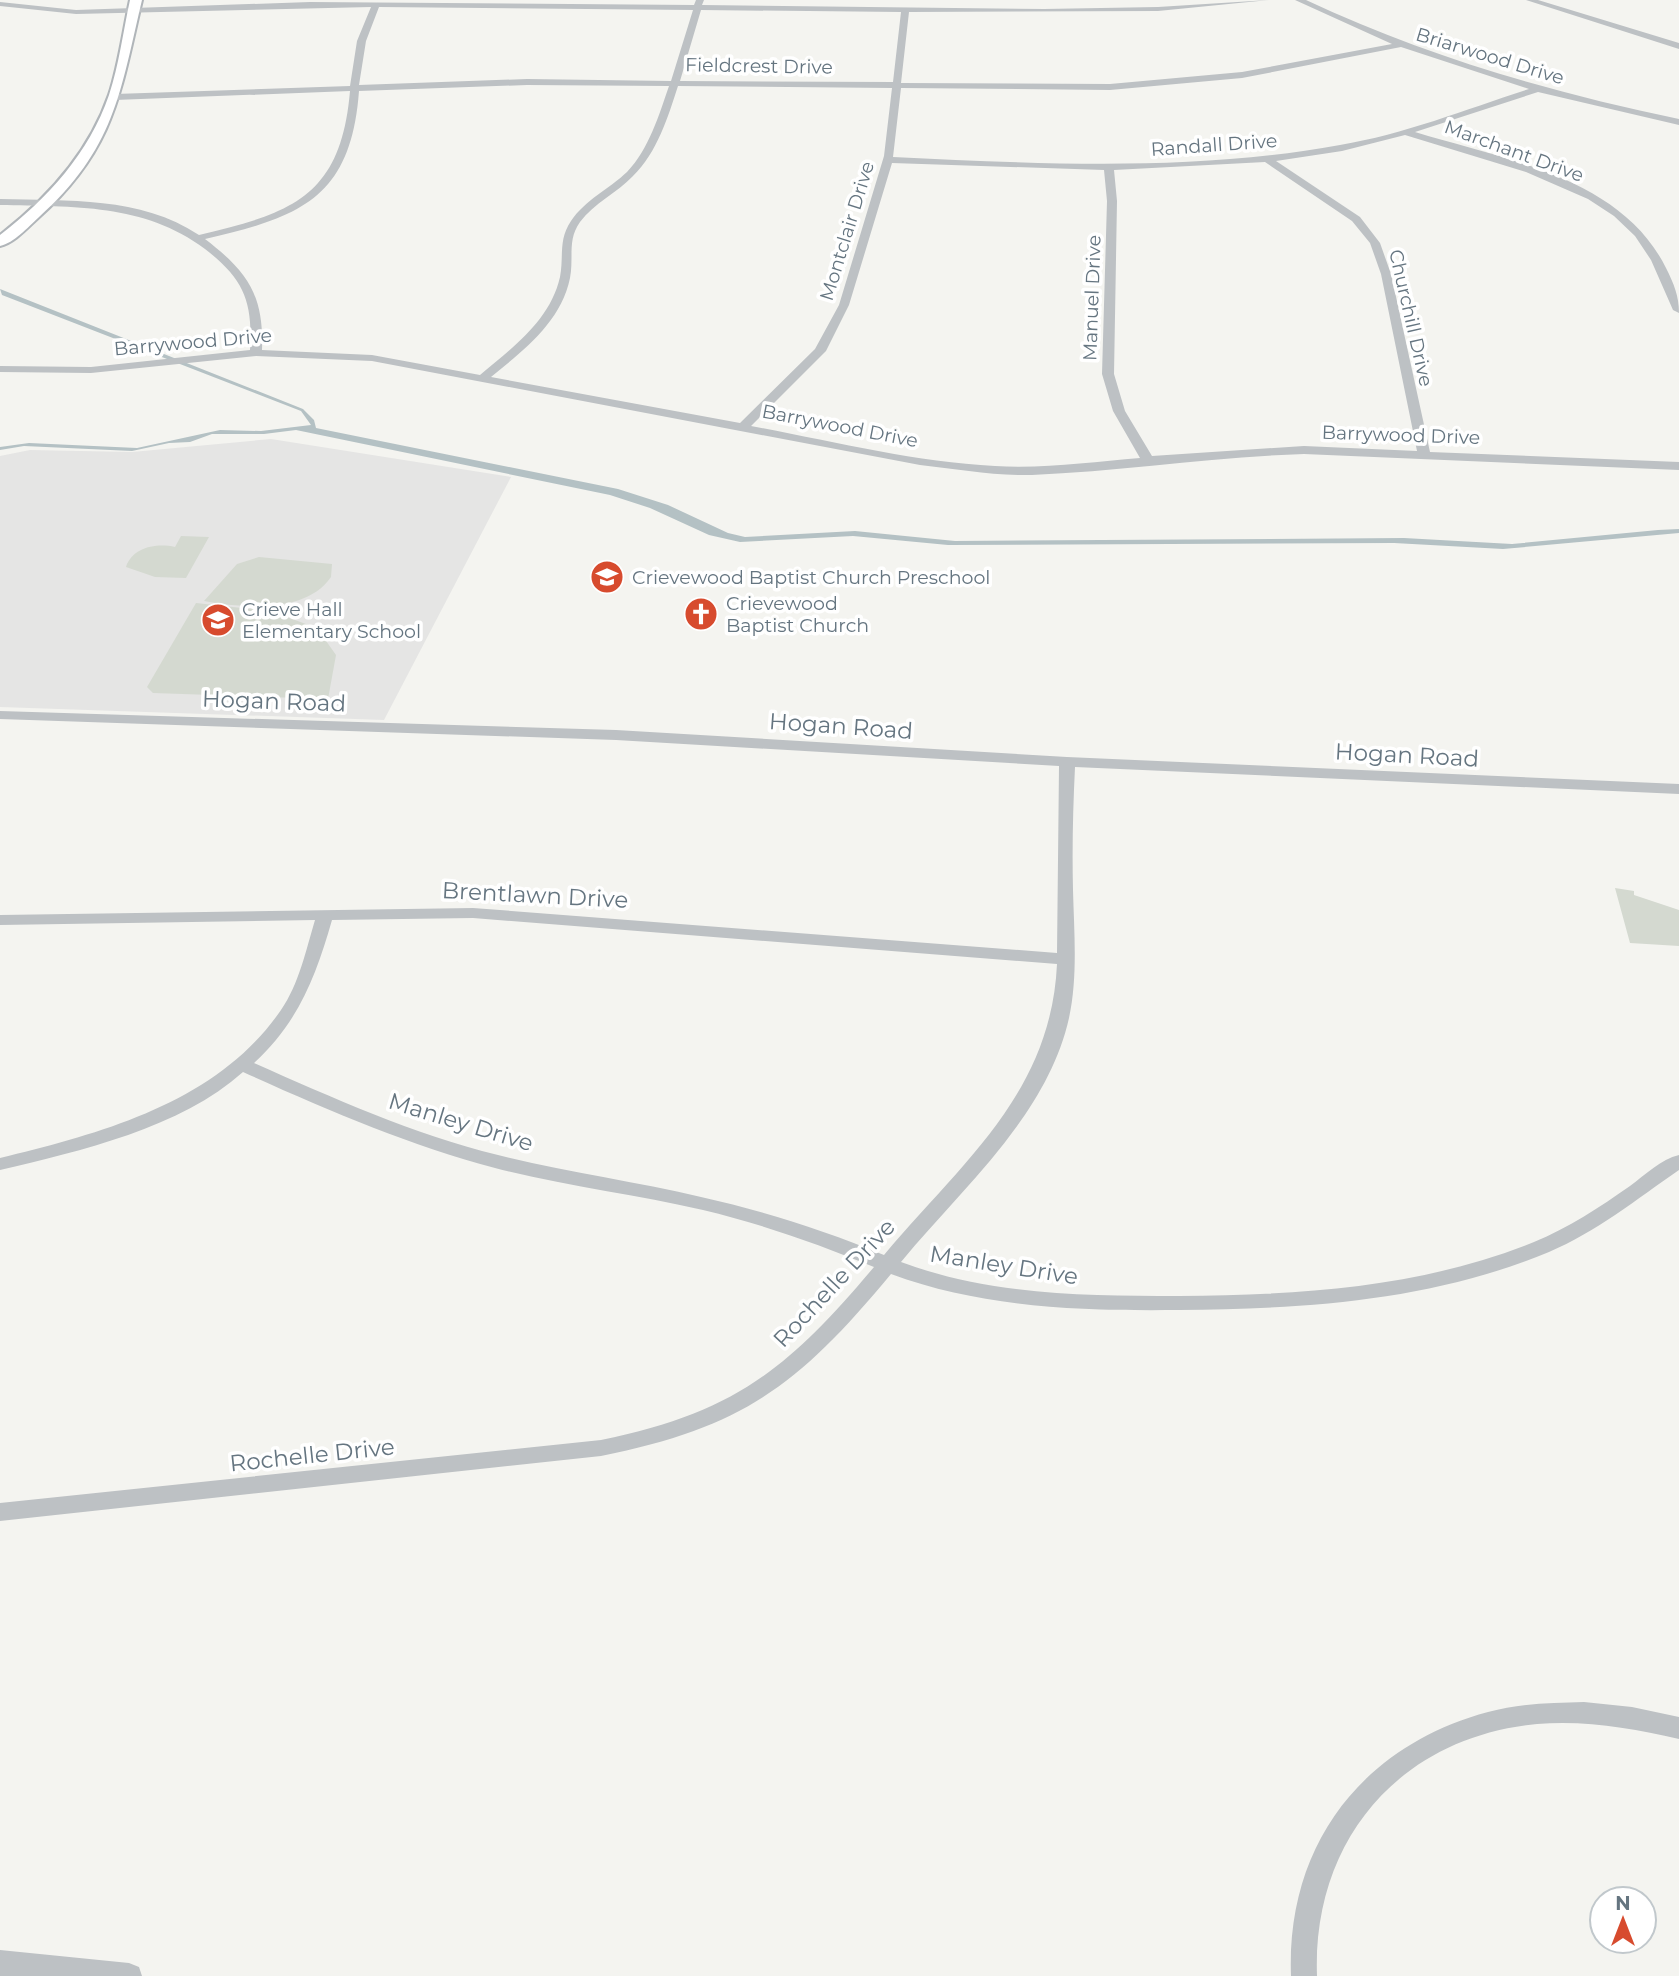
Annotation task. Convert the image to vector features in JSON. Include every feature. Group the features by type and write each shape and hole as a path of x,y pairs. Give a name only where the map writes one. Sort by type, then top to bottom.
{"street":[{"path":"0,4 62,12 135,5 699,3 905,9 1139,10 1265,0"},
{"name":"Briarwood Drive","path":"1299,0 1399,45 1535,90 1679,122"},
{"path":"1530,0 1679,46"},
{"path":"483,378 529,339 549,316 565,278 565,247 570,228 589,207 631,174 645,156 699,3"},
{"path":"198,238 278,217 316,195 328,179 347,137 359,41 377,4"},
{"path":"0,242 48,203 99,130 115,97 135,5"},
{"name":"Montclair Drive","path":"743,427 815,357 832,332 844,305 888,160 905,9"},
{"name":"Fieldcrest Drive","path":"115,97 509,82 1070,88 1181,82 1290,68 1399,45"},
{"name":"Randall Drive","path":"888,160 1109,168 1268,160 1339,148 1405,132 1535,90"},
{"name":"Marchant Drive","path":"1405,132 1547,179 1609,210 1644,240 1679,310"},
{"name":"Churchill Drive","path":"1268,160 1356,219 1375,243 1386,274 1424,454"},
{"name":"Manuel Drive","path":"1109,168 1112,201 1108,374 1119,411 1148,461"},
{"path":"0,202 95,204 146,212 176,223 221,257 253,293 258,309 256,353"},
{"name":"Barrywood Drive","path":"0,369 74,370 256,353 372,358 920,461 992,470 1062,469 1283,451 1424,454 1679,466"},
{"name":"Hogan Road","path":"0,715 616,736 1067,762 1679,789"},
{"name":"Rochelle Drive","path":"0,1512 546,1456 657,1436 699,1422 763,1388 820,1341 1006,1125 1034,1084 1060,1020 1065,959 1067,762"},
{"path":"0,1164 97,1138 136,1123 215,1083 241,1064 288,1012 308,969 326,913"},
{"name":"Brentlawn Drive","path":"0,920 326,913 514,915 1065,959"},
{"name":"Manley Drive","path":"241,1064 357,1114 452,1149 526,1169 739,1212 800,1230 929,1280 976,1290 1091,1303 1262,1302 1360,1294 1452,1276 1548,1244 1677,1165"},
{"path":"1304,1976 1307,1911 1322,1859 1364,1792 1412,1752 1469,1727 1513,1716 1559,1711 1607,1713 1679,1728"},
{"path":"0,1963 129,1976"}],"shaded area":[{"path":"0,289 303,409 314,420 316,428 618,489 668,505 728,533 745,537 855,531 955,541 1404,538 1512,544 1658,530 1679,529 1679,533 1503,549 1394,543 948,545 853,536 740,542 709,535 650,508 610,495 296,430 264,434 212,434 190,442 169,443 132,451 24,446 0,450 0,447 29,443 137,448 220,430 261,431 311,425 301,411 2,295"},
{"name":"Crieve Hall Elementary School","path":"271,439 511,477 384,720 0,707 0,456 30,450 132,452"},
{"path":"181,536 209,537 186,578 155,577 126,567 129,560 140,551 153,546 175,547"},
{"path":"259,557 332,564 331,577 320,589 290,603 254,606 204,601 237,564"},
{"path":"196,603 270,611 317,628 336,655 328,699 153,693 147,687"},
{"path":"1615,888 1634,891 1634,895 1679,910 1679,946 1630,943"}],"place":[{"name":"Crievewood Baptist Church Preschool","path":"607,577"},
{"name":"Crievewood Baptist Church","path":"701,614"},
{"name":"Crieve Hall Elementary School","path":"218,620"}]}
